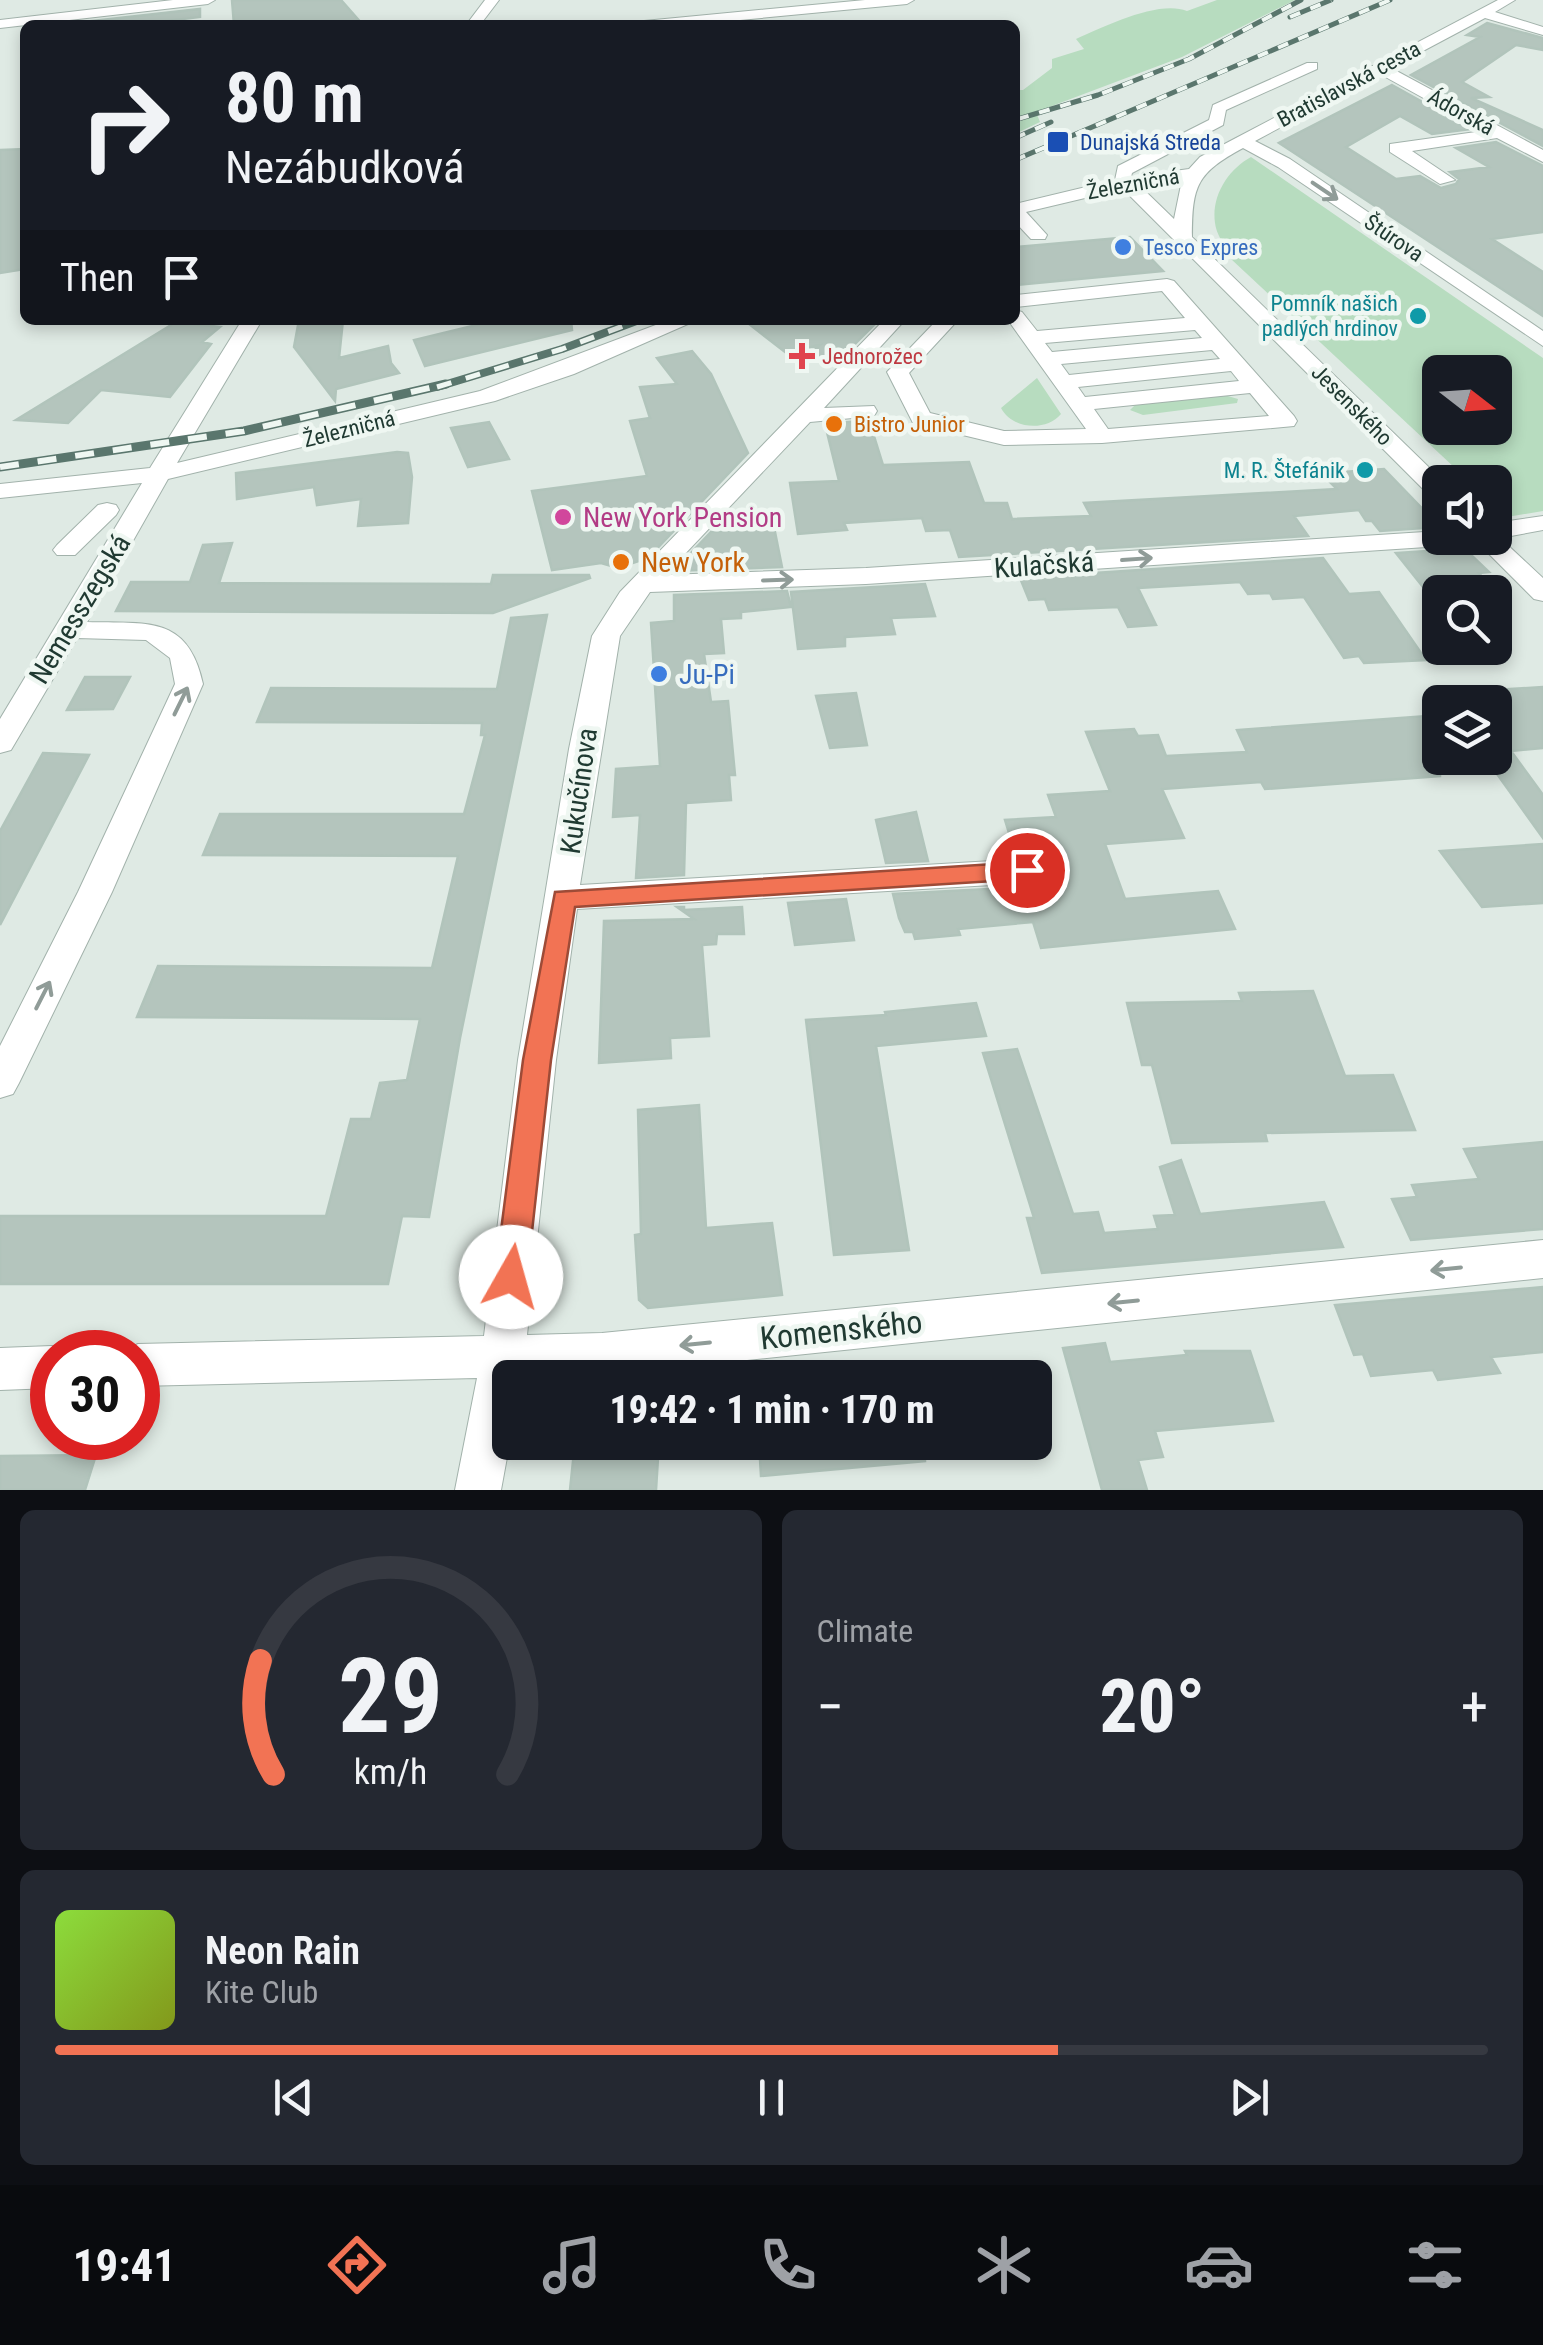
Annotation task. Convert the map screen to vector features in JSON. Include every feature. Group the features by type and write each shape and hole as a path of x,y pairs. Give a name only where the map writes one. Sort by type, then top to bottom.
{"street":[{"path":"40,20 208,0"},
{"path":"477,20 492,0"},
{"path":"697,20 907,0"},
{"name":"Bratislavská cesta","path":"1192,174 1242,142 1508,0"},
{"path":"1458,4 1543,32"},
{"path":"1126,183 1122,178 1124,170 1216,122 1219,108 1312,66"},
{"name":"Ádorská","path":"1380,68 1543,156"},
{"path":"1446,180 1396,148 1500,133"},
{"name":"Štúrova","path":"1242,142 1284,163 1543,340"},
{"path":"1424,166 1461,162 1428,142"},
{"path":"1183,238 1183,198 1192,174"},
{"name":"Železničná","path":"1020,209 1126,183 1192,174"},
{"name":"Jesenského","path":"1126,183 1422,474"},
{"path":"1020,216 1038,236"},
{"path":"943,325 898,372 921,418 1004,438 1098,430 1272,404 1166,285 1020,300"},
{"path":"1020,323 1098,430"},
{"path":"1031,338 1200,323"},
{"name":"Nemesszegská","path":"0,743 249,325"},
{"name":"Železničná","path":"0,491 159,474 486,396 566,369 674,325"},
{"name":"Kukučínova","path":"478,1490 503,1358 537,1060 584,748 606,636 629,598 890,325"},
{"path":"1046,358 1217,343"},
{"path":"1063,382 1235,364"},
{"path":"1079,404 1255,386"},
{"path":"804,416 866,411"},
{"path":"66,550 108,510"},
{"path":"1512,529 1543,523"},
{"name":"Kulačská","path":"646,584 866,576 1422,539"},
{"path":"1504,555 1543,593"},
{"path":"0,1083 190,684 182,655 153,632 68,630"},
{"path":"564,898 1027,870"},
{"name":"Komenského","path":"160,1365 602,1354 1543,1259"},
{"path":"0,1368 30,1367"}],"green space":[{"path":"1217,0 1295,0 1182,57 1036,112 1040,122 1020,132 1020,90 1052,68 1052,59 1084,49 1076,39 1147,12 1187,11"},
{"path":"1251,157 1543,358 1543,511 1512,516 1512,465 1452,465 1430,445 1512,445 1512,355 1422,355 1422,437 1231,259 1217,232 1214,213 1229,176"},
{"path":"1037,378 1061,414 1047,424 1021,424 1001,408"},
{"path":"1221,394 1238,399 1237,403 1143,415 1130,410 1136,404"}],"building":[{"path":"232,0 341,0 359,20 234,20"},
{"path":"200,9 200,17 175,20 101,20"},
{"path":"1487,23 1543,38 1543,50 1516,45 1462,82 1489,97 1471,98 1543,130 1543,146 1411,75 1480,37 1467,35"},
{"path":"1392,85 1471,129 1432,134 1400,116 1346,147 1396,179 1420,176 1441,188 1456,184 1459,179 1450,172 1489,167 1456,148 1496,142 1543,166 1543,232 1492,239 1543,272 1543,316 1279,143"},
{"path":"20,149 20,270 0,273 0,150"},
{"path":"1130,237 1163,271 1020,285 1020,247"},
{"path":"171,325 220,327 202,342 211,344 170,397 101,390 68,423 16,420"},
{"path":"298,325 342,325 339,358 388,346 391,363 399,373 336,389 335,401 294,347"},
{"path":"476,325 572,325 572,330 425,366 414,340"},
{"path":"750,325 874,325 849,350 802,363 820,345 785,352"},
{"path":"692,351 711,374 748,453 648,558 618,568 601,563 552,570 532,491 647,476 630,421 650,418 640,387 677,384 657,358"},
{"path":"869,420 883,465 969,462 984,503 1007,503 1012,519 1091,516 1084,503 1337,489 1330,482 1346,481 1344,472 1384,469 1422,508 1422,528 1380,531 1359,510 1294,516 1308,536 959,557 950,530 926,531 922,518 844,523 847,530 798,534 790,483 839,481 825,424"},
{"path":"489,422 509,459 468,467 451,428"},
{"path":"408,453 412,477 408,523 358,526 361,499 317,505 314,487 237,499 236,473"},
{"path":"774,527 782,567 674,571 711,532"},
{"path":"232,543 219,583 491,584 493,575 590,578 493,613 116,611 131,582 190,582 203,545"},
{"path":"1396,553 1471,555 1489,572 1422,575 1422,586"},
{"path":"1323,558 1349,594 1379,592 1422,654 1422,660 1364,663 1359,656 1344,658 1304,597 1273,599 1270,593 1248,594 1240,582 1138,588 1156,625 1128,627 1118,607 1049,610 1045,599 1029,600 1020,578"},
{"path":"925,584 935,616 891,618 895,634 845,637 845,646 798,649 791,592"},
{"path":"787,591 791,607 741,612 741,618 721,619 724,653 704,654 711,702 728,701 735,775 729,775 731,800 686,803 684,875 636,878 640,815 613,817 616,769 660,766 651,623 674,621 674,595"},
{"path":"547,615 460,1038 429,1217 402,1216 388,1284 0,1284 0,1216 326,1216 351,1119 371,1119 380,1083 407,1080 420,1019 137,1017 158,966 432,968 458,856 203,855 220,814 464,814 485,735 481,735 482,723 257,722 271,688 497,689 511,618"},
{"path":"85,677 130,677 113,709 67,710"},
{"path":"1543,687 1543,748 1512,751 1512,689"},
{"path":"856,693 867,745 830,748 816,696"},
{"path":"1422,716 1422,775 1440,776 1265,789 1261,782 1162,789 1184,838 1105,844 1125,899 1218,891 1235,929 1041,948 1033,922 958,929 960,935 915,939 913,932 905,932 893,894 1027,887 1042,881 1046,873 1042,861 1016,856 1005,820 1056,817 1048,795 1110,791 1086,732 1134,729 1138,736 1158,735 1166,756 1247,752 1237,730"},
{"path":"1512,752 1543,795 1543,838 1498,775 1512,775"},
{"path":"43,753 89,755 0,925 0,831"},
{"path":"916,812 928,861 886,863 876,820"},
{"path":"1543,844 1543,903 1482,907 1440,851"},
{"path":"846,899 854,940 795,945 788,903"},
{"path":"677,907 742,907 744,934 717,934 716,944 702,945 709,1036 670,1038 671,1058 599,1063 604,921 694,919"},
{"path":"1313,991 1345,1076 1393,1075 1415,1130 1265,1133 1267,1141 1172,1143 1152,1065 1142,1065 1127,1003 1242,1001 1239,993"},
{"path":"976,1003 986,1036 876,1046 909,1250 834,1255 806,1020"},
{"path":"1017,1049 1073,1214 1098,1212 1104,1233 1158,1229 1154,1216 1175,1215 1160,1167 1181,1160 1200,1214 1324,1202 1343,1247 1042,1273 1027,1218 1034,1218 983,1053"},
{"path":"699,1105 706,1228 772,1223 782,1295 648,1308 639,1300 635,1235 641,1234 638,1110"},
{"path":"1543,1142 1543,1229 1411,1240 1392,1199 1417,1197 1412,1185 1479,1179 1464,1149"},
{"path":"1543,1287 1543,1352 1491,1357 1500,1373 1438,1380 1433,1370 1371,1376 1363,1354 1354,1355 1335,1305"},
{"path":"1105,1343 1110,1362 1187,1355 1185,1351 1250,1351 1273,1421 1155,1431 1163,1457 1138,1460 1147,1490 1102,1490 1063,1348"},
{"path":"0,1456 94,1460 85,1490 0,1490"},
{"path":"573,1460 658,1460 656,1490 570,1490"},
{"path":"760,1460 925,1460 925,1461 761,1476"}],"railway":[{"path":"1020,118 1098,95 1189,59 1301,0"},
{"path":"1290,17 1331,0"},
{"path":"1020,158 1390,0"},
{"path":"1020,136 1051,122"},
{"path":"437,387 626,325"},
{"path":"0,467 244,431 446,384"}],"place":[{"name":"Dunajská Streda","path":"1058,142"},
{"name":"Tesco Expres","path":"1123,247"},
{"name":"Pomník našich padlých hrdinov","path":"1418,316"},
{"name":"Jednorožec","path":"802,356"},
{"name":"Bistro Junior","path":"834,424"},
{"name":"M. R. Štefánik","path":"1365,470"},
{"name":"New York Pension","path":"563,517"},
{"name":"New York","path":"621,562"},
{"name":"Ju-Pi","path":"659,674"}],"route":[{"path":"511,1277 537,1060 564,898 1027,870"}]}
